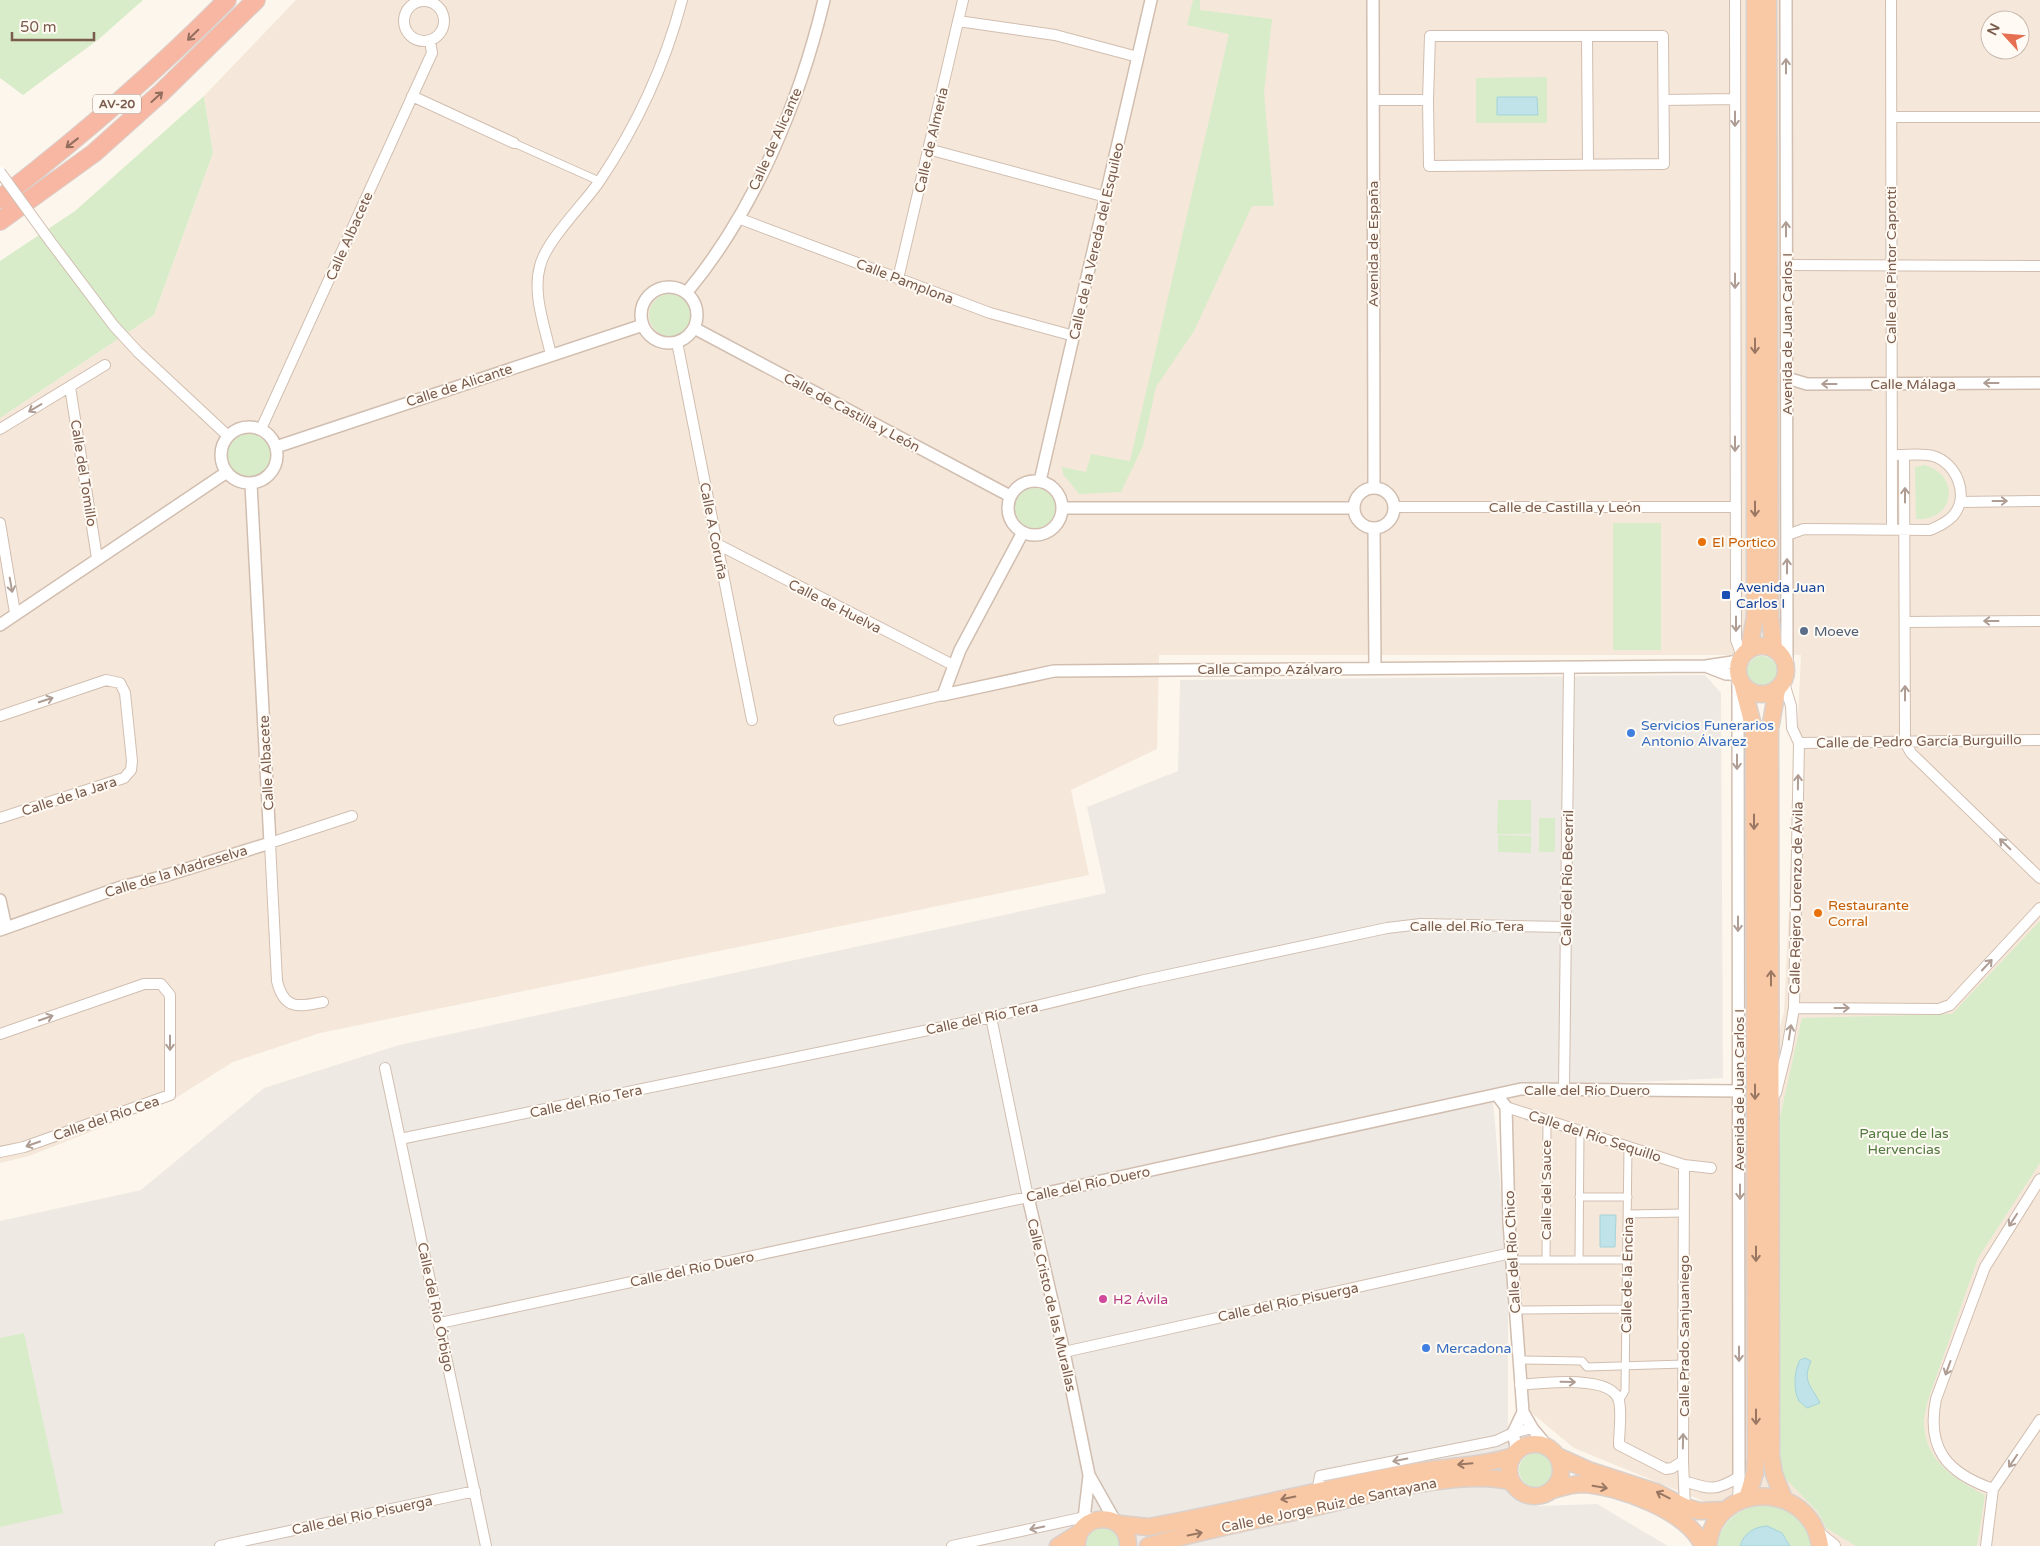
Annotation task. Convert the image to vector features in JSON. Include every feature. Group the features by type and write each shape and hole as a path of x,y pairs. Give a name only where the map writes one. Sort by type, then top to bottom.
{"highway":[{"name":"AV-20","path":"0,199 81,136 144,80 227,0"},
{"name":"AV-20","path":"0,221 94,153 184,72 256,0"},
{"name":"Avenida de Juan Carlos I","path":"1737,1504 1755,1474 1756,1454 1754,729 1742,668 1755,617 1755,0"},
{"name":"Avenida de Juan Carlos I","path":"1768,0 1770,607 1774,649"},
{"path":"1761,646 1774,649 1782,656 1782,680 1766,695 1754,694 1742,668 1761,646"},
{"name":"Avenida de Juan Carlos I","path":"1782,680 1770,729 1770,1114 1771,1456 1774,1474 1784,1499"},
{"name":"Calle de Jorge Ruiz de Santayana","path":"1084,1528 1117,1523 1148,1527 1401,1474 1450,1466 1496,1462 1533,1444 1552,1451 1588,1470 1656,1492 1685,1507 1699,1510 1737,1504 1765,1495 1784,1499"},
{"path":"1552,1451 1560,1462 1560,1477 1552,1490"},
{"path":"1512,1482 1509,1464 1515,1453"},
{"name":"Calle de Jorge Ruiz de Santayana","path":"1148,1546 1404,1488 1454,1479 1496,1477 1512,1482 1522,1493 1528,1496 1542,1495 1569,1484 1584,1484 1608,1488 1651,1503 1691,1527 1703,1546"},
{"path":"1784,1499 1799,1507 1811,1520 1819,1541"},
{"path":"1708,1546 1715,1524 1737,1504"},
{"path":"1117,1523 1126,1531 1128,1546"},
{"path":"1058,1546 1084,1528"}],"main road":[{"path":"1819,1541 1833,1546"}],"street":[{"path":"551,355 539,301 537,280 540,263 548,248 599,181 645,102 664,58 682,0"},
{"name":"Calle de Alicante","path":"687,292 700,277 738,218 771,154 798,90 824,0"},
{"name":"Calle de Almería","path":"898,279 963,0"},
{"name":"Calle de la Vereda del Esquileo","path":"1040,481 1151,0"},
{"name":"Avenida de España","path":"1373,0 1374,487"},
{"name":"Avenida de Juan Carlos I","path":"1735,0 1736,640 1742,668 1739,1477 1737,1504"},
{"name":"Avenida de Juan Carlos I","path":"1782,680 1787,535 1786,0"},
{"name":"Calle del Pintor Caprotti","path":"1891,0 1892,529"},
{"path":"958,22 1055,35 1138,57"},
{"path":"1430,36 1663,36 1664,100 1664,164 1429,166 1428,100 1430,36"},
{"path":"1587,37 1588,165"},
{"name":"Calle Albacete","path":"261,430 432,52 430,41"},
{"path":"412,96 599,181"},
{"path":"1664,100 1735,99"},
{"path":"1373,100 1428,100"},
{"path":"1891,117 2040,117"},
{"path":"928,149 1106,197"},
{"path":"0,172 120,333 228,436"},
{"name":"Calle Pamplona","path":"738,218 990,314 1074,336"},
{"path":"1786,265 2040,266"},
{"path":"674,287 687,292 695,303 698,316 694,328 687,337 677,342 663,342 650,336 643,324 641,310 648,297 659,288 674,287"},
{"name":"Calle de Alicante","path":"276,446 643,324"},
{"name":"Calle de Castilla y León","path":"694,328 1010,496"},
{"name":"Calle A Coruña","path":"677,342 752,720"},
{"path":"0,429 105,365"},
{"name":"Calle Málaga","path":"1787,378 1807,384 2040,383"},
{"name":"Calle del Tomillo","path":"70,387 97,558"},
{"path":"250,427 261,430 271,436 276,446 278,459 273,471 264,480 251,484 238,481 227,472 221,460 222,448 228,436 238,429 250,427"},
{"path":"1787,535 1804,529 1930,530 1943,524 1954,515 1960,502 1960,482 1950,465 1933,456 1892,455"},
{"path":"1904,455 1906,742 1911,753 2040,878"},
{"path":"0,625 15,613 227,472"},
{"path":"1028,481 1040,481 1051,486 1059,496 1062,508 1058,521 1049,531 1036,535 1023,532 1012,523 1007,510 1010,496 1018,486 1028,481"},
{"name":"Calle Albacete","path":"251,484 277,981 280,994 287,1002 299,1007 323,1002"},
{"path":"1374,487 1388,493 1394,507 1389,522 1374,529 1359,523 1353,508 1359,493 1374,487"},
{"path":"1960,502 2040,501"},
{"name":"Calle de Castilla y León","path":"1394,507 1736,507"},
{"path":"1062,508 1353,508"},
{"path":"1787,521 1804,529"},
{"path":"0,523 15,613"},
{"path":"1374,529 1375,668"},
{"path":"943,695 953,666 1023,532"},
{"name":"Calle de Huelva","path":"717,544 953,666"},
{"path":"1905,622 2040,621"},
{"name":"Calle Campo Azálvaro","path":"839,720 1054,671 1706,666 1742,668"},
{"name":"Calle del Río Becerril","path":"1564,1089 1569,667"},
{"name":"Calle de la Jara","path":"0,716 106,680 113,680 120,684 125,694 132,761 131,770 124,778 0,818"},
{"name":"Calle Rejero Lorenzo de Ávila","path":"1770,1114 1787,1049 1794,1008 1799,743 1792,728 1791,706 1782,680"},
{"name":"Calle de Pedro García Burguillo","path":"1799,743 2040,740"},
{"name":"Calle de la Madreselva","path":"3,929 121,887 161,878 352,816"},
{"path":"0,900 3,929"},
{"path":"1794,1008 1939,1009 1950,1005 2040,908"},
{"name":"Calle del Río Tera","path":"400,1139 990,1017 1140,981 1387,928 1421,924 1566,927"},
{"name":"Calle del Río Cea","path":"0,1034 144,984 161,984 170,995 170,1095 24,1146 0,1152"},
{"name":"Calle Cristo de las Murallas","path":"990,1017 1028,1197 1064,1352 1089,1475 1084,1528"},
{"name":"Calle del Río Órbigo","path":"385,1068 486,1546"},
{"name":"Calle del Río Duero","path":"440,1323 1521,1089 1740,1091"},
{"path":"1497,1095 1506,1107"},
{"name":"Calle del Río Sequillo","path":"1506,1107 1684,1165 1711,1168"},
{"name":"Calle del Río Chico","path":"1506,1107 1511,1256 1523,1412 1532,1428 1552,1451"},
{"name":"Calle del Sauce","path":"1546,1260 1547,1120"},
{"path":"1579,1260 1580,1130"},
{"name":"Calle de la Encina","path":"1619,1401 1625,1391 1626,1367 1628,1146"},
{"name":"Calle Prado Sanjuaniego","path":"1684,1165 1683,1461 1685,1507"},
{"path":"1993,1489 1953,1468 1944,1459 1934,1437 1934,1412 1936,1399 1985,1266 2040,1179"},
{"path":"1579,1197 1628,1198"},
{"path":"1628,1214 1684,1213"},
{"path":"1511,1256 1546,1260 1627,1260"},
{"name":"Calle del Río Pisuerga","path":"1064,1352 1511,1256"},
{"path":"1515,1310 1626,1309"},
{"path":"1518,1360 1582,1361 1587,1367 1684,1364"},
{"path":"1520,1385 1572,1381 1602,1387 1613,1392 1619,1401 1619,1445 1666,1468 1672,1468 1683,1461"},
{"path":"1515,1453 1513,1433 1523,1412"},
{"path":"1986,1546 1993,1489 2040,1420"},
{"name":"Calle de Jorge Ruiz de Santayana","path":"1317,1492 1320,1476 1496,1442 1513,1433 1532,1428"},
{"name":"Calle Cristo de las Murallas","path":"1089,1475 1117,1523"},
{"path":"1684,1481 1707,1488 1722,1488 1739,1477"},
{"name":"Calle del Río Pisuerga","path":"220,1546 474,1491"},
{"name":"Calle de Jorge Ruiz de Santayana","path":"952,1546 1084,1528"}],"shaded area":[{"path":"296,0 2040,0 2040,1546 1794,1546 1708,1503 1574,1448 1528,1410 1503,1095 1764,1088 1784,1012 1801,655 1159,655 1157,749 1071,790 1089,875 320,1033 233,1062 174,1099 29,1156 0,1163 0,418 154,315 213,153 204,96"},
{"path":"1705,675 1721,693 1723,1078 1492,1089 1508,1275 1508,1436 1513,1490 1539,1506 1597,1504 1668,1546 0,1546 0,1221 141,1190 264,1088 399,1045 1106,893 1087,807 1178,771 1180,680"}],"green space":[{"path":"0,0 143,0 99,39 23,95 0,78"},
{"path":"1193,0 1200,0 1200,10 1272,19 1264,93 1274,206 1252,206 1194,331 1156,387 1143,446 1121,492 1079,494 1063,474 1062,467 1086,472 1091,454 1130,461 1229,34 1187,25"},
{"path":"1547,77 1547,123 1476,123 1476,78"},
{"path":"204,96 213,153 154,315 0,418 0,261 75,211"},
{"path":"670,294 685,300 691,315 685,330 670,336 655,330 649,315 655,300"},
{"path":"249,434 261,438 267,444 271,456 267,468 261,474 249,478 237,474 231,468 227,456 231,444 237,438"},
{"path":"1924,465 1936,470 1944,478 1948,487 1948,497 1945,506 1939,513 1929,518 1916,519 1915,467"},
{"path":"1039,488 1046,491 1052,497 1055,508 1054,516 1046,525 1039,528 1031,528 1024,525 1016,516 1015,504 1018,497 1027,489"},
{"path":"1613,523 1661,523 1661,650 1613,650"},
{"path":"1762,656 1768,657 1776,665 1776,677 1768,685 1762,686 1756,685 1748,677 1747,671 1748,665 1756,657"},
{"path":"1498,800 1531,800 1531,834 1497,834"},
{"path":"1539,818 1555,818 1555,852 1539,852"},
{"path":"1498,835 1531,836 1531,853 1498,852"},
{"name":"Parque de las Hervencias","path":"2040,921 2040,1163 1978,1258 1927,1403 1924,1420 1926,1439 1937,1460 1954,1476 1985,1495 1977,1546 1856,1546 1826,1528 1818,1512 1783,1476 1778,1452 1779,1122 1802,1018 1952,1014"},
{"path":"24,1333 63,1513 0,1527 0,1338"},
{"path":"1536,1453 1548,1458 1553,1470 1548,1482 1536,1487 1524,1482 1519,1470 1524,1458"},
{"path":"1764,1504 1781,1508 1796,1516 1806,1529 1812,1546 1790,1546 1787,1539 1741,1543 1740,1546 1717,1546 1719,1537 1727,1522 1740,1512"},
{"path":"1098,1527 1114,1531 1120,1546 1086,1546 1089,1534"}],"water":[{"path":"1497,97 1537,97 1538,115 1497,115"},
{"path":"1600,1215 1616,1215 1615,1247 1600,1247"},
{"path":"1805,1358 1811,1361 1807,1374 1808,1379 1820,1403 1807,1408 1799,1401 1795,1386 1798,1364 1800,1360"},
{"path":"1767,1526 1782,1533 1790,1546 1740,1546 1750,1531"}],"place":[{"name":"El Portico","path":"1702,542"},
{"name":"Avenida Juan Carlos I","path":"1726,595"},
{"name":"Moeve","path":"1804,631"},
{"name":"Servicios Funerarios Antonio Álvarez","path":"1631,733"},
{"name":"Restaurante Corral","path":"1818,913"},
{"name":"H2 Ávila","path":"1103,1299"},
{"name":"Mercadona","path":"1426,1348"}]}
